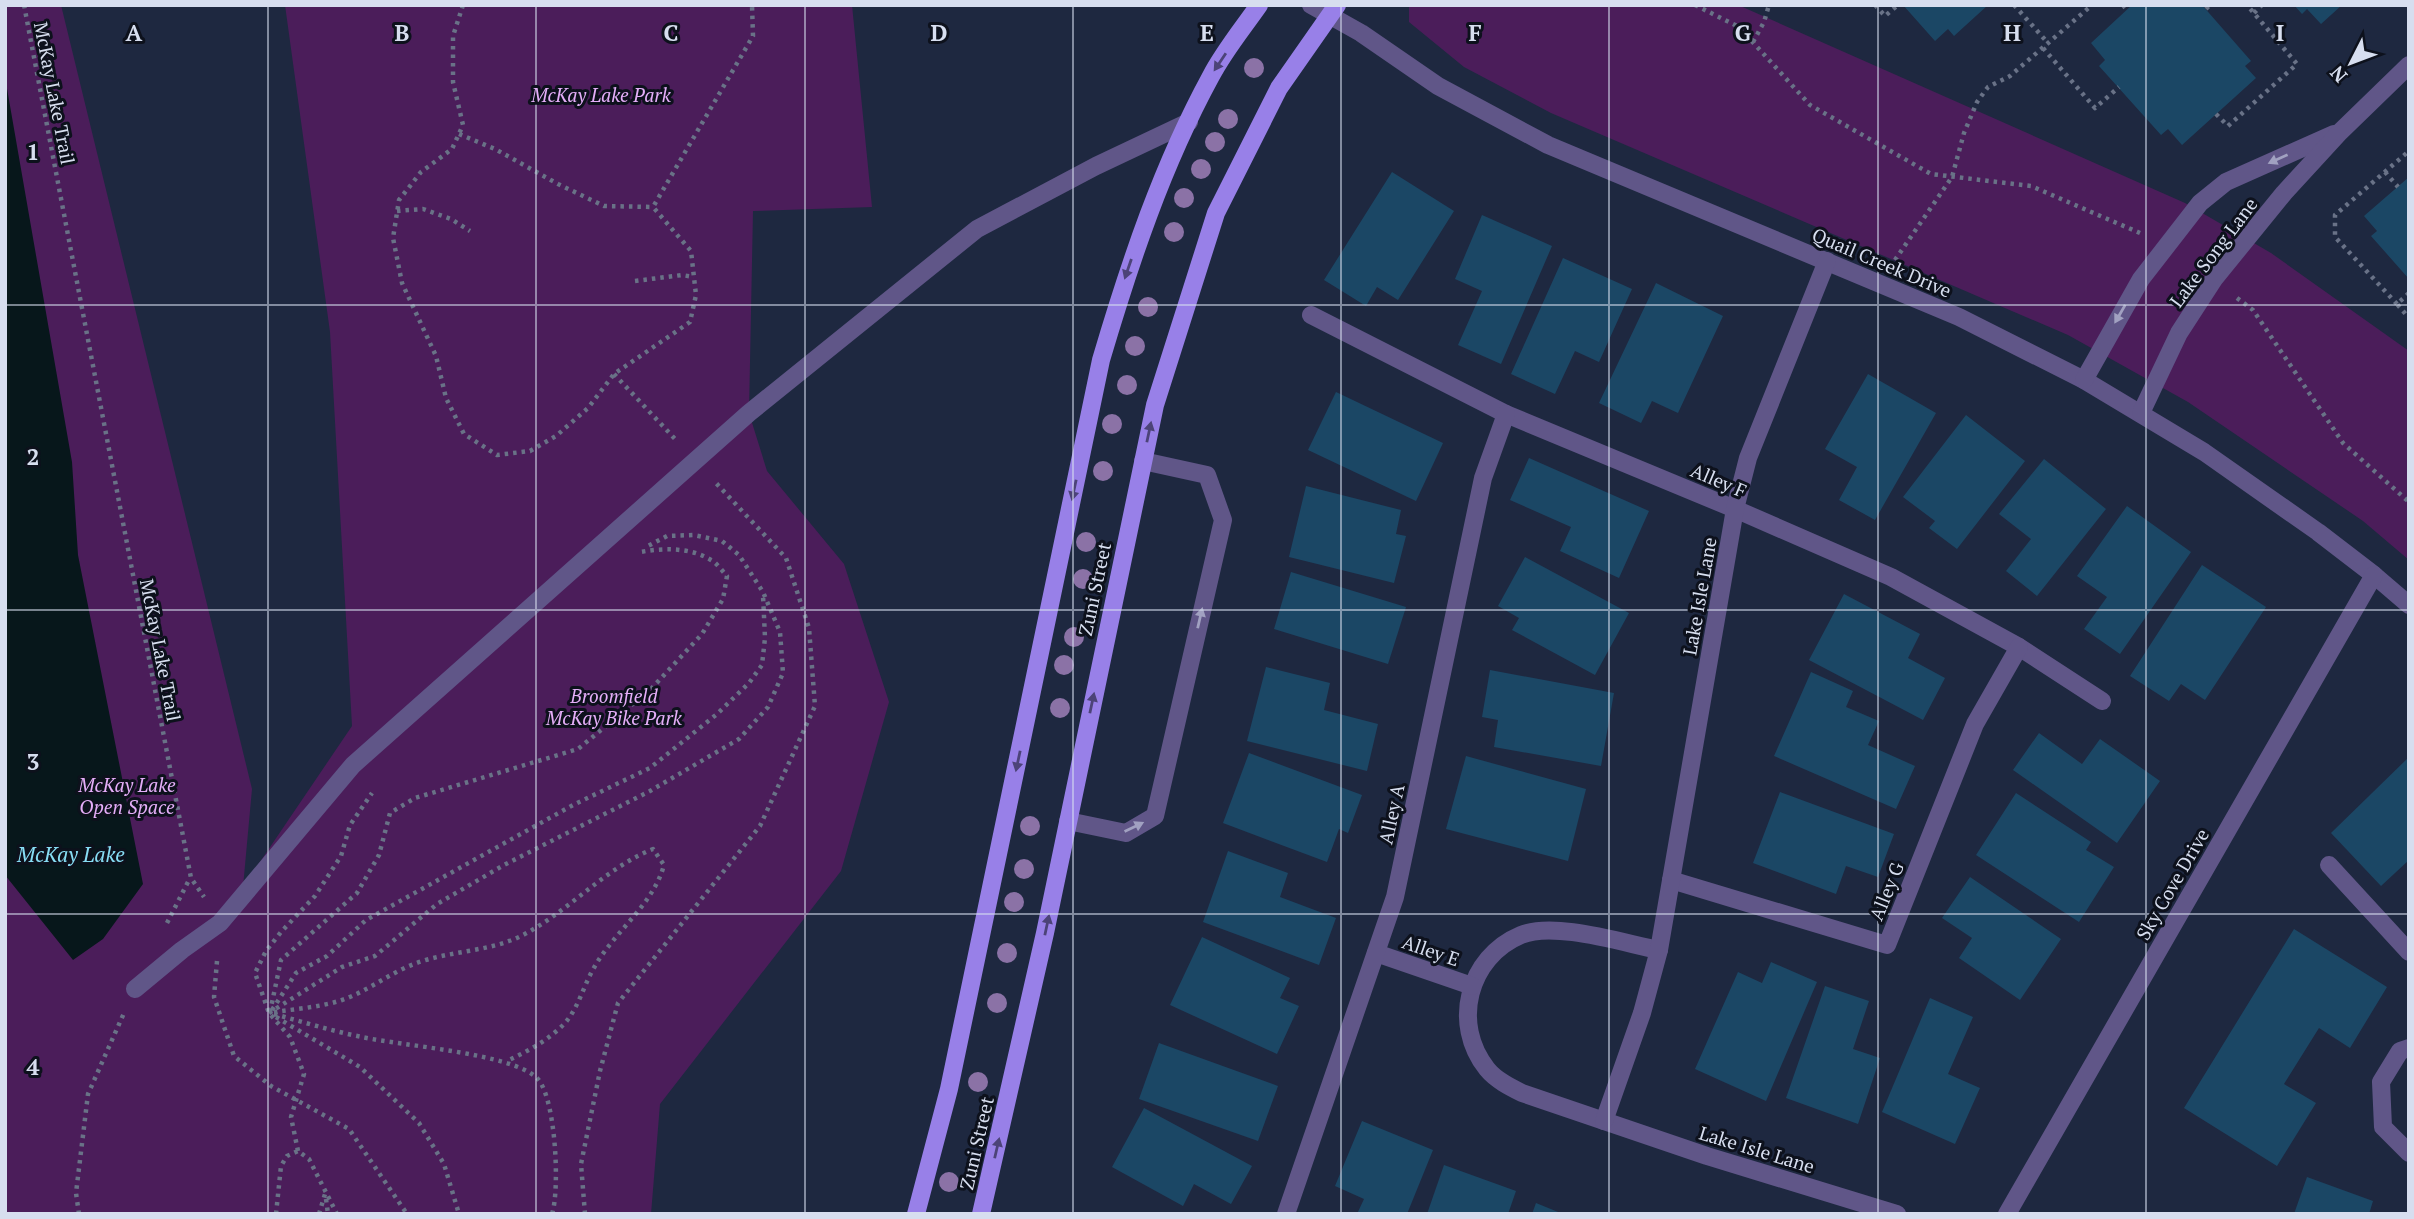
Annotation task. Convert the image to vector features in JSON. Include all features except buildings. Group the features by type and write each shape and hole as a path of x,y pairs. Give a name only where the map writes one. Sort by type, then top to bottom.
{"main road":[{"name":"Zuni Street","path":"916,1214 952,1075 1101,360 1127,272 1161,180 1211,75 1259,5"},
{"name":"Zuni Street","path":"981,1214 1042,946 1155,405 1216,213 1279,89 1333,10"}],"street":[{"name":"Quail Creek Drive","path":"1311,5 1333,10 1361,33 1438,86 1548,145 1959,317 2084,380 2204,452 2318,532 2409,605"},
{"name":"Lake Song Lane","path":"2141,413 2179,332 2214,279 2284,193 2340,132 2409,65"},
{"path":"135,989 220,923 353,765 750,413 977,229 1096,166 1189,122"},
{"name":"Lake Song Lane","path":"2084,380 2141,279 2200,203 2225,182 2340,132"},
{"name":"Lake Isle Lane","path":"1604,1121 1642,1013 1659,950 1735,509 1748,458 1827,261"},
{"name":"Alley F","path":"1311,315 1506,414 1891,577 2019,648 2102,701"},
{"name":"Alley A","path":"1286,1214 1395,897 1483,478 1506,414"},
{"path":"1068,821 1126,833 1155,816 1223,520 1207,475 1143,461"},
{"name":"Sky Cove Drive","path":"2007,1214 2374,575"},
{"name":"Alley G","path":"1671,880 1887,945 1975,724 2019,648"},
{"path":"2329,865 2409,952"},
{"name":"Lake Isle Lane","path":"1659,950 1553,929 1523,934 1498,948 1479,970 1472,986 1467,1016 1472,1044 1488,1070 1522,1093 1707,1156 1898,1214"},
{"name":"Alley E","path":"1376,953 1472,986"},
{"path":"2409,1048 2400,1051 2381,1082 2384,1127 2409,1153"}],"path":[{"name":"McKay Lake Trail","path":"24,5 191,878 220,923"},
{"path":"459,134 495,149 604,206 653,207 691,251 696,295 690,323 614,374 588,408 556,436 530,451 498,456 464,434 446,398 436,356 402,283 393,238 399,200 421,172 452,149 463,125 453,82 453,36 463,5"},
{"path":"653,207 753,36 752,5"},
{"path":"1695,5 1739,27 1810,106 1931,174 2031,186 2167,245"},
{"path":"1753,42 1764,22 1769,5"},
{"path":"1875,5 1885,16 1898,5"},
{"path":"2014,5 2048,43"},
{"path":"1878,283 1952,177 1964,133 1977,102 1988,87 2010,76 2092,5"},
{"path":"2216,114 2228,126 2297,64 2247,5"},
{"path":"2254,13 2262,5"},
{"path":"2043,48 2095,108 2119,87"},
{"path":"2409,151 2335,215 2335,237 2409,318"},
{"path":"2385,172 2398,187"},
{"path":"397,211 423,209 451,219 470,231"},
{"path":"635,281 682,275 694,277"},
{"path":"2214,279 2253,310 2343,443 2409,502"},
{"path":"2397,304 2409,293"},
{"path":"586,1214 581,1164 600,1071 618,1003 760,826 815,706 808,628 786,558 614,374"},
{"path":"2404,498 2409,491"},
{"path":"694,535 722,541 739,555 762,592 780,632 783,673 768,707 739,739 650,791 579,825 459,891 437,904 375,956 342,967 269,1013 281,960 357,893 379,855 390,813 415,798 578,748 652,688 702,634 723,599 727,576 712,560 692,553 667,547 637,552 667,536 694,535"},
{"path":"269,1013 296,973 327,956 366,920 573,805 650,768 716,714 749,683 762,665 765,638 762,592"},
{"path":"337,1214 309,1159 298,1151 291,1117 304,1074 289,1037 269,1013 255,973 266,951 315,896 341,856 350,825 374,791"},
{"path":"269,1013 341,1001 414,964 517,938 567,908 597,882 635,857 653,849 663,865 660,879 595,966 565,1022 538,1045 507,1062"},
{"path":"161,933 191,878"},
{"path":"220,923 214,998 234,1056 271,1086 349,1129 407,1214"},
{"path":"79,1214 76,1192 88,1094 135,989"},
{"path":"269,1013 362,1038 507,1062 538,1079 549,1102 557,1179 552,1214"},
{"path":"269,1013 360,1067 419,1124 444,1164 459,1214"},
{"path":"276,1214 281,1166 287,1156 298,1151"},
{"path":"319,1214 326,1192"},
{"path":"326,1192 328,1214"}],"green space":[{"name":"Broomfield McKay Bike Park","path":"5,5 61,5 252,789 243,887 352,726 330,332 285,5 852,5 872,207 753,211 749,413 767,471 844,564 889,702 841,871 660,1104 651,1214 5,1214"},
{"path":"1409,5 1738,5 2185,203 2271,253 2409,351 2409,560 2363,521 2188,402 2068,335 1551,113 1464,67 1409,22"}],"water":[{"name":"McKay Lake","path":"5,77 72,462 78,555 143,884 103,939 73,960 5,875"}],"park label":[{"name":"McKay Lake Park","path":"601,94"},
{"name":"McKay Lake Open Space","path":"127,795"}]}
